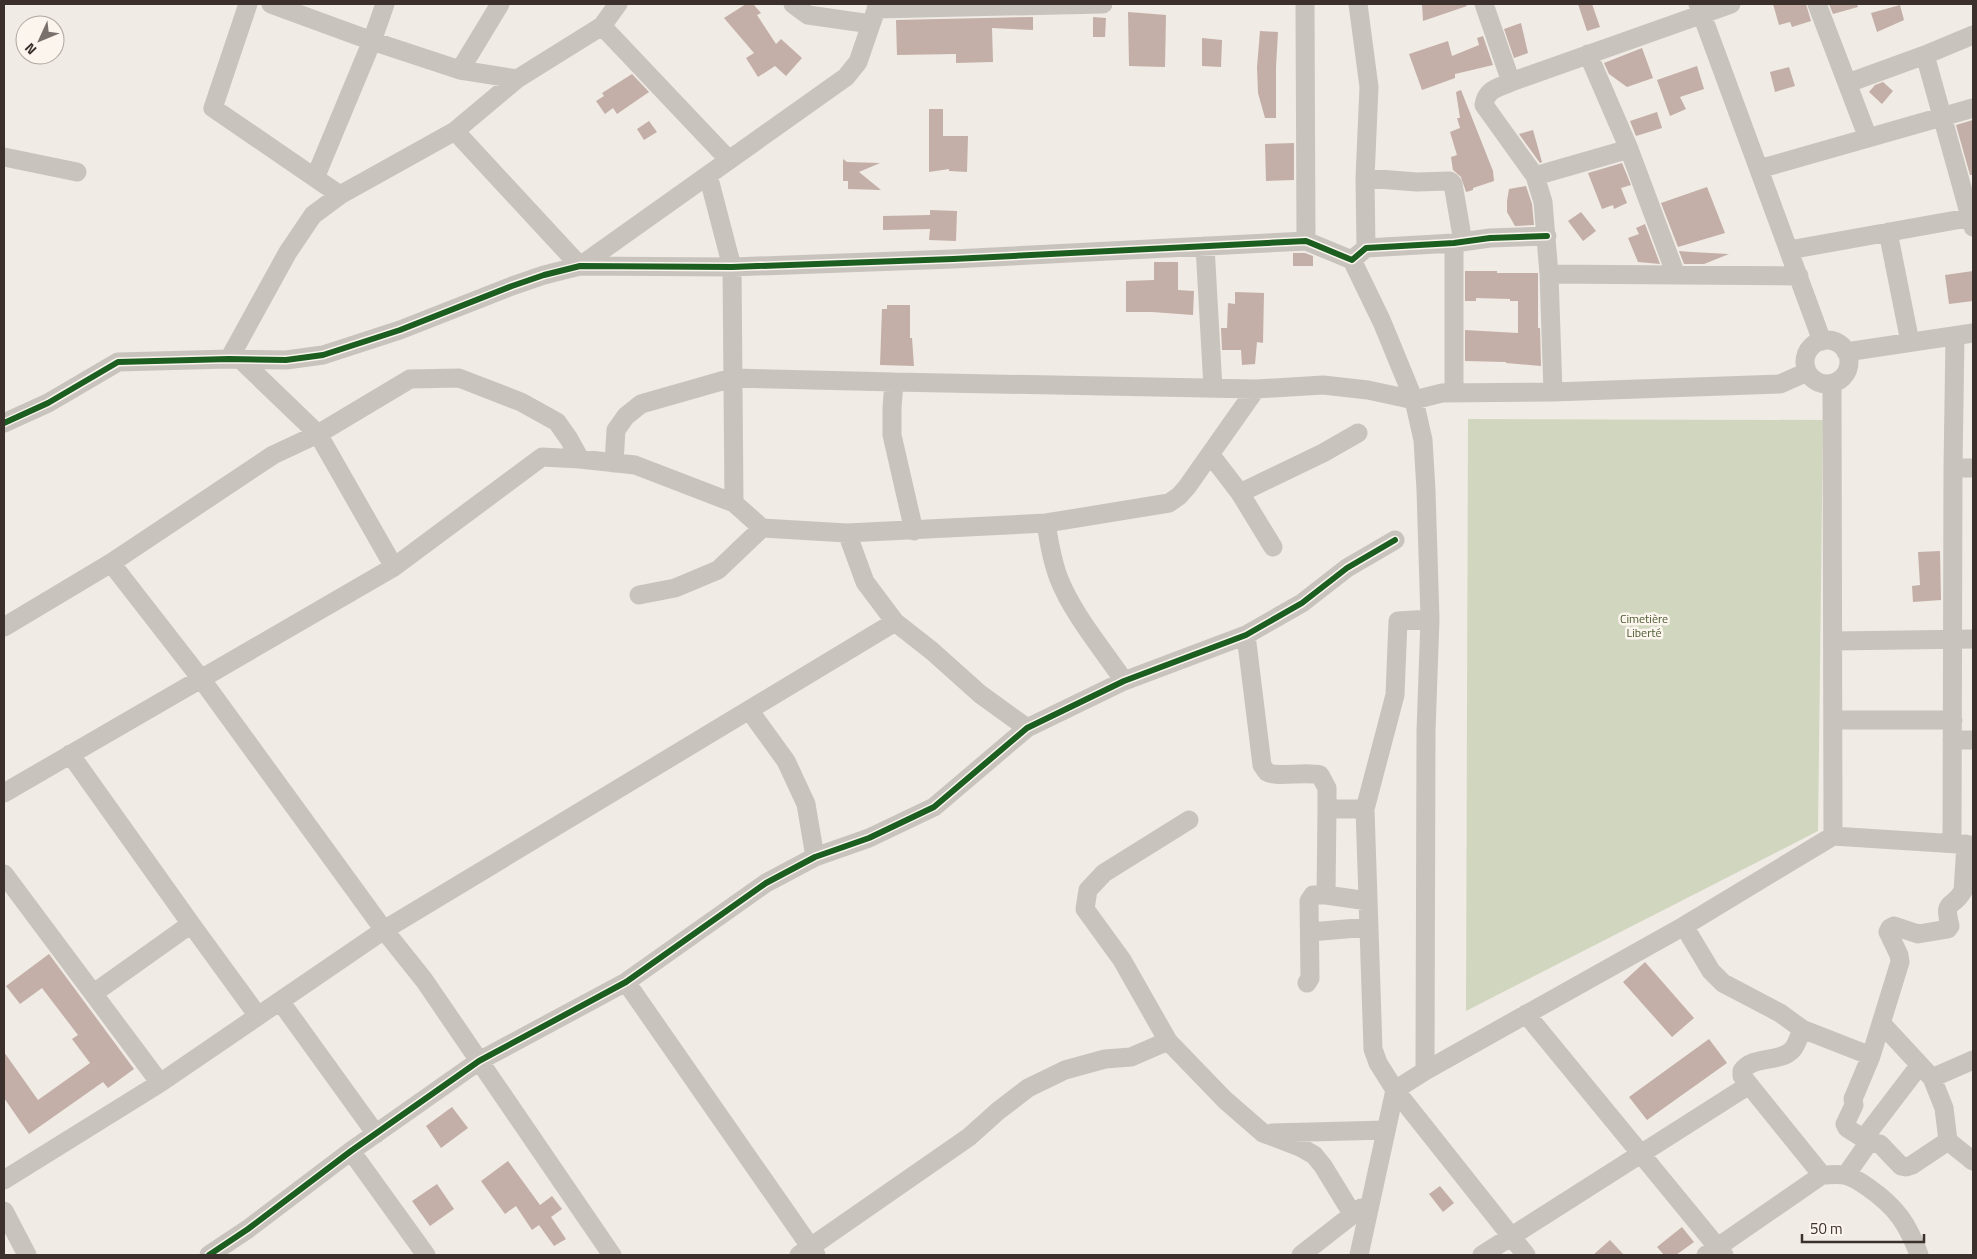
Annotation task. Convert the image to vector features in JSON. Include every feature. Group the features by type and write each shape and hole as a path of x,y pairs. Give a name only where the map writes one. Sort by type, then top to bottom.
{"street":[{"path":"248,4 213,108 340,195"},
{"path":"271,4 372,41 460,70 517,79"},
{"path":"315,178 372,41 385,4"},
{"path":"460,70 500,4"},
{"path":"235,359 288,252 313,215 340,195 455,131 517,79 602,26 618,4"},
{"path":"793,4 808,15 1103,4"},
{"path":"1305,4 1306,241"},
{"path":"1358,4 1369,87 1359,254 1382,322 1414,400 1424,448 1430,619 1426,731 1424,1071"},
{"path":"1484,4 1512,82"},
{"path":"1553,392 1547,236 1542,202 1535,176 1484,105 1485,97 1491,90 1700,9 1731,4"},
{"path":"1817,4 1868,138"},
{"path":"1700,9 1822,340"},
{"path":"580,266 846,77 858,62 875,12"},
{"path":"602,26 729,160"},
{"path":"1848,83 1973,35"},
{"path":"1588,54 1629,149 1676,275"},
{"path":"1789,250 1888,232 1972,220 1925,55"},
{"path":"1759,169 1973,108"},
{"path":"455,131 580,266"},
{"path":"1535,176 1629,149"},
{"path":"4,157 77,172"},
{"path":"708,175 732,267 734,503"},
{"path":"1365,178 1417,182 1450,181 1453,184 1458,243 1454,393"},
{"path":"1888,232 1910,342"},
{"path":"4,423 48,403 118,362 235,359 286,360 323,355 400,330 512,286 544,275 580,266 732,267 980,258 1306,241 1359,254 1490,238 1547,236"},
{"path":"1205,246 1213,388"},
{"path":"1549,274 1799,276"},
{"path":"1846,352 1964,335 1953,468 1952,720 1952,740 1964,844 1963,891 1948,906 1946,911 1950,926 1948,929 1918,934 1894,926 1890,928 1888,932 1899,955 1900,962 1882,1024 1853,1099 1854,1105 1845,1124 1847,1128 1867,1140 1880,1144 1901,1166 1906,1167 1948,1141"},
{"path":"1828,340 1839,344 1846,352 1849,363 1848,369 1842,378 1832,384 1815,380 1807,372 1805,361 1808,350 1817,342 1828,340"},
{"path":"235,359 318,434 394,567"},
{"path":"614,463 616,430 626,416 641,404 732,378 1256,389 1323,385 1368,390 1414,400 1442,393 1553,392 1780,384 1807,372"},
{"path":"4,627 111,563 273,455 318,434 410,379 459,378 521,402 556,422 570,439 580,459"},
{"path":"894,382 892,435 914,531"},
{"path":"1832,384 1833,836"},
{"path":"4,793 202,680 394,567 542,457 580,459 635,466 734,503 762,528 847,533 1046,523 1169,503 1187,487 1256,389"},
{"path":"1240,493 1358,433"},
{"path":"1210,454 1240,493 1273,547"},
{"path":"1953,468 1973,468"},
{"path":"1046,523 1051,556 1060,581 1074,608 1124,680"},
{"path":"639,595 675,588 718,570 762,528"},
{"path":"847,533 865,582 894,622 932,651 980,694 1027,728"},
{"path":"209,1255 248,1229 351,1151 479,1061 626,982 766,883 815,857 869,838 934,807 1027,728 1124,680 1246,635 1302,603 1347,568 1395,540"},
{"path":"111,563 202,680 384,930 424,980 612,1255"},
{"path":"1430,619 1398,621 1395,695 1365,810 1373,1049 1378,1063 1395,1090 1526,1255"},
{"path":"4,1180 160,1083 384,930 894,622"},
{"path":"1246,635 1262,765 1267,772 1274,774 1312,772 1320,775 1327,788 1326,895"},
{"path":"1834,640 1973,639"},
{"path":"749,710 786,761 806,804 815,857"},
{"path":"1833,720 1952,720"},
{"path":"1952,740 1973,740"},
{"path":"70,754 258,1016"},
{"path":"1327,808 1365,810"},
{"path":"1189,820 1104,873 1088,890 1085,909 1122,960 1168,1041 1225,1100 1263,1133 1300,1147 1314,1156 1323,1166 1352,1215"},
{"path":"1359,1255 1395,1090 1424,1071 1684,926 1833,836 1964,844"},
{"path":"4,874 160,1083"},
{"path":"1307,983 1310,978 1310,898 1313,895 1326,895 1368,901"},
{"path":"94,993 191,924"},
{"path":"1684,926 1717,978 1724,983 1780,1013 1802,1029 1871,1056"},
{"path":"1310,932 1369,927"},
{"path":"626,982 808,1253 969,1136 1028,1088 1065,1070 1105,1059 1131,1057 1168,1041"},
{"path":"280,1001 376,1134"},
{"path":"1526,1014 1640,1154 1716,1253 1822,1175 1846,1175 1861,1182 1895,1208 1913,1238 1919,1255"},
{"path":"1882,1024 1926,1072 1944,1108 1948,1141 1973,1161"},
{"path":"1802,1029 1794,1047 1788,1053 1750,1063 1742,1071 1742,1076 1822,1175"},
{"path":"1846,1175 1867,1140 1926,1072 1973,1060"},
{"path":"1482,1255 1748,1084"},
{"path":"1263,1133 1386,1130"},
{"path":"351,1151 426,1255"},
{"path":"1301,1255 1371,1199"},
{"path":"4,1211 27,1255"}],"green space":[{"name":"Cimetière Liberté","path":"1468,419 1823,420 1818,831 1466,1011"}],"building":[{"path":"746,4 753,4 761,13 757,15 776,44 781,39 802,58 786,76 775,66 758,77 746,58 754,53 724,18"},
{"path":"1422,4 1466,4 1467,6 1423,21"},
{"path":"1578,4 1592,4 1600,27 1587,31"},
{"path":"1773,4 1806,4 1811,21 1792,27 1790,22 1779,25"},
{"path":"1829,4 1857,4 1858,7 1833,14"},
{"path":"1900,5 1904,20 1877,32 1871,13"},
{"path":"1128,12 1166,15 1165,67 1129,66"},
{"path":"1033,17 1033,30 992,28 993,62 956,63 956,54 897,55 896,20"},
{"path":"1093,17 1106,18 1105,37 1093,37"},
{"path":"1521,23 1528,53 1514,58 1504,29"},
{"path":"1260,31 1278,32 1276,118 1265,118 1258,93 1257,67"},
{"path":"1483,36 1493,65 1455,74 1455,78 1422,90 1409,54 1448,41 1452,56 1479,45 1477,38"},
{"path":"1202,38 1222,40 1221,67 1202,66"},
{"path":"1642,48 1653,78 1627,87 1609,74 1604,63"},
{"path":"1697,66 1704,89 1680,97 1686,109 1670,116 1657,80"},
{"path":"1789,67 1795,86 1775,92 1770,72"},
{"path":"632,74 649,92 617,114 613,108 605,114 596,101 604,96 602,93"},
{"path":"1883,82 1893,91 1882,104 1869,92 1875,85"},
{"path":"1461,90 1493,171 1494,181 1466,192 1461,177 1453,170 1451,157 1457,155 1450,132 1460,128 1457,118 1460,118 1456,92"},
{"path":"929,109 943,109 943,136 968,136 967,172 949,171 949,169 929,172"},
{"path":"1657,112 1662,128 1636,136 1630,121"},
{"path":"1973,120 1973,175 1970,175 1956,125"},
{"path":"649,121 657,132 644,140 637,129"},
{"path":"1533,130 1542,162 1540,163 1519,134"},
{"path":"1294,143 1294,180 1266,181 1265,144"},
{"path":"843,159 847,162 880,163 859,172 881,190 848,189 848,181 843,181"},
{"path":"1622,163 1631,185 1621,188 1627,203 1614,209 1613,205 1602,209 1588,173"},
{"path":"1526,186 1532,204 1534,225 1515,226 1507,212 1509,189"},
{"path":"1707,187 1725,233 1678,247 1661,203"},
{"path":"930,210 957,211 956,241 929,240 930,229 883,230 883,216 930,215"},
{"path":"1581,212 1596,231 1583,241 1568,221"},
{"path":"1645,224 1660,264 1638,262 1628,238 1639,234 1636,228"},
{"path":"1679,251 1729,254 1704,264 1684,264"},
{"path":"1293,253 1305,253 1313,256 1313,266 1293,266"},
{"path":"1154,262 1178,262 1178,290 1194,291 1193,315 1126,312 1126,281 1154,280"},
{"path":"1465,271 1538,273 1538,328 1540,328 1541,366 1506,362 1465,361 1465,330 1518,333 1518,301 1476,298 1476,301 1465,301"},
{"path":"1973,271 1973,301 1949,304 1945,275"},
{"path":"1235,292 1264,293 1263,343 1257,342 1255,364 1242,365 1241,350 1222,350 1221,328 1227,328 1228,303 1235,304"},
{"path":"887,305 910,305 910,338 912,338 914,366 880,365 882,309 887,309"},
{"path":"1940,551 1941,600 1913,602 1912,586 1920,585 1918,552"},
{"path":"49,954 134,1069 108,1088 103,1082 29,1134 4,1098 4,1052 38,1100 90,1063 72,1039 78,1035 42,988 20,1004 6,986"},
{"path":"1645,962 1694,1018 1672,1037 1623,982"},
{"path":"1709,1039 1727,1063 1647,1120 1629,1097"},
{"path":"452,1107 468,1128 441,1148 426,1126"},
{"path":"508,1161 540,1205 552,1196 562,1209 551,1217 566,1239 554,1246 539,1225 532,1230 516,1206 505,1214 481,1181"},
{"path":"437,1184 454,1209 430,1226 412,1201"},
{"path":"1440,1186 1454,1203 1443,1212 1429,1194"},
{"path":"1682,1227 1694,1242 1676,1255 1664,1255 1657,1247"},
{"path":"1610,1240 1624,1255 1593,1255"}],"cycle path":[{"path":"4,423 48,403 118,362 229,359 286,360 323,355 400,330 512,286 544,275 580,266 732,267 953,259 1306,241 1352,260 1366,248 1454,243 1490,238 1547,236"},
{"path":"209,1255 248,1229 351,1151 479,1061 626,982 766,883 815,857 869,838 934,807 1027,728 1124,681 1246,635 1302,603 1347,568 1395,540"}]}
